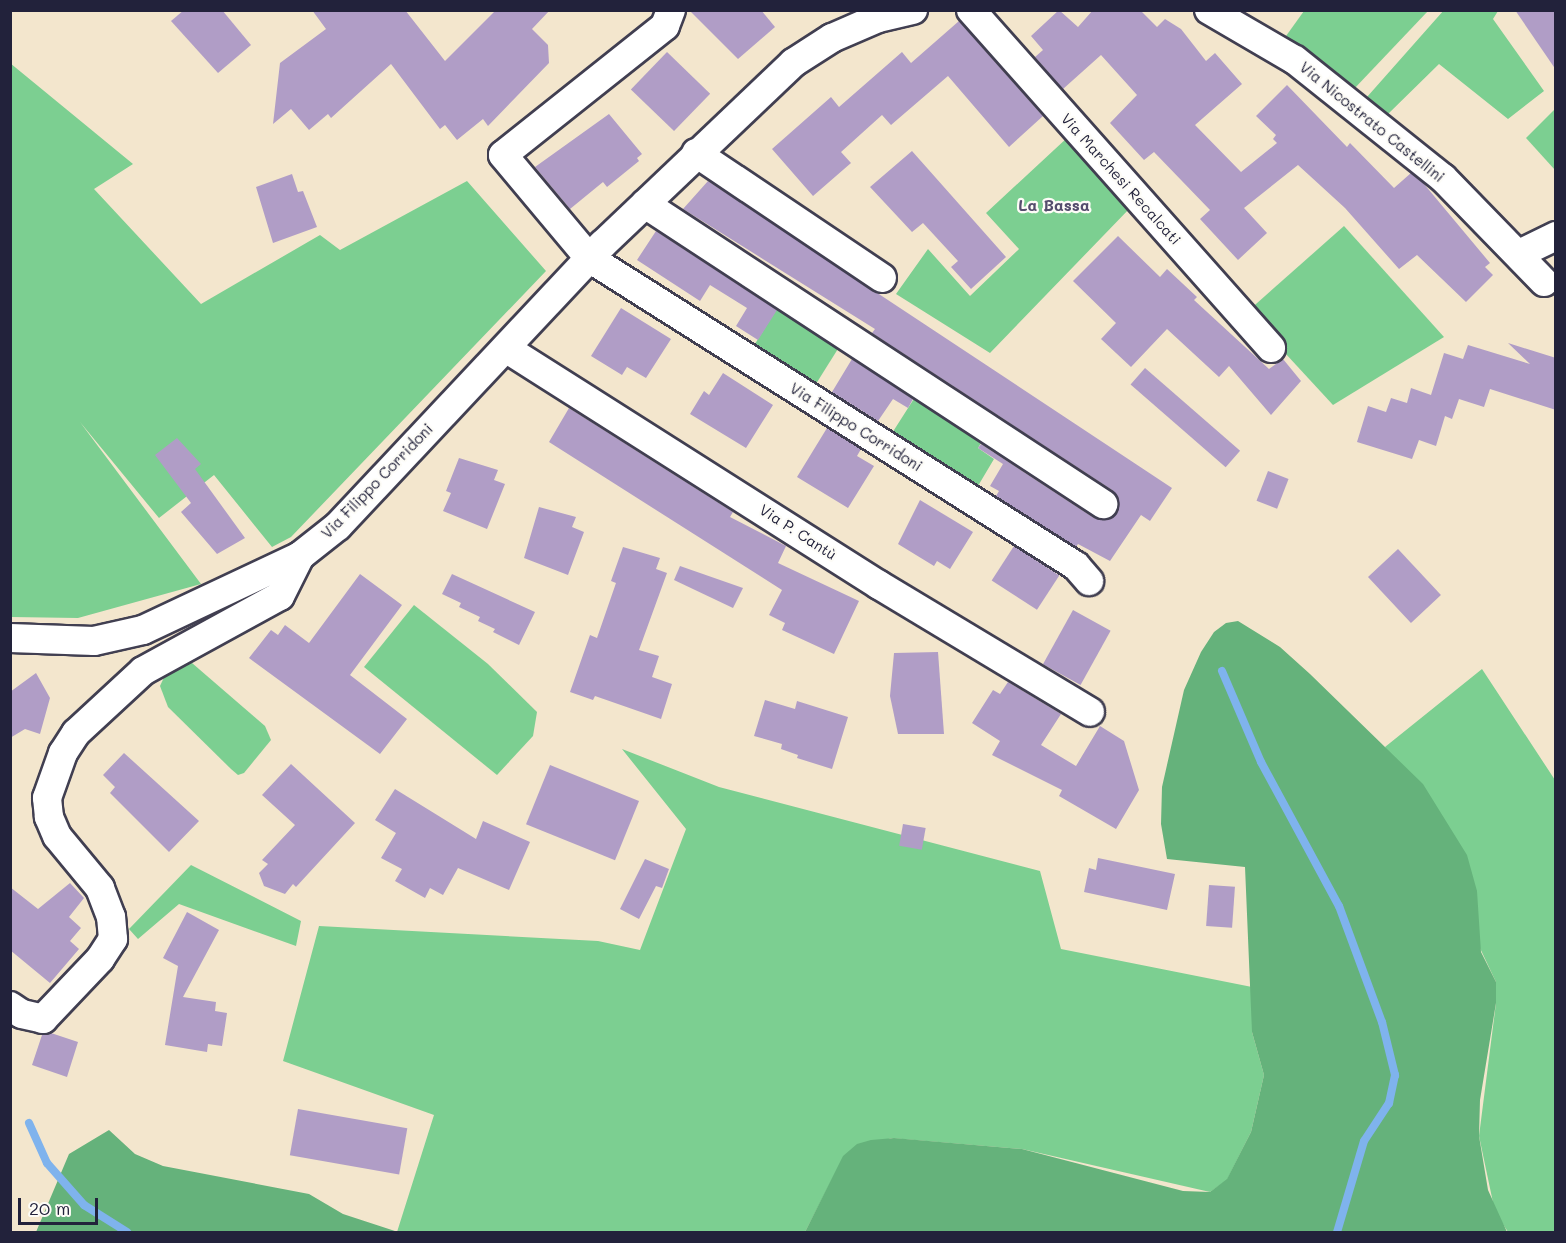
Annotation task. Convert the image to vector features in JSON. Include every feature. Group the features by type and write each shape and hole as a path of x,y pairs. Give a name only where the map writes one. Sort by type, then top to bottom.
{"street":[{"path":"590,258 503,155 665,26 671,10"},
{"name":"Via Filippo Corridoni","path":"10,638 94,641 143,630 300,556 338,526 507,349 590,258 696,153 793,63 832,38 878,18 913,10"},
{"name":"Via Marchesi Recalcati","path":"970,10 1271,348"},
{"name":"Via Nicostrato Castellini","path":"1209,10 1296,60 1443,178 1544,282"},
{"path":"696,153 882,278"},
{"path":"645,204 1103,504"},
{"path":"1519,254 1556,236"},
{"name":"Via Filippo Corridoni","path":"590,258 1076,566 1089,581"},
{"name":"Via P. Cantù","path":"507,349 879,585 1090,712"},
{"path":"10,1006 22,1014 43,1019 100,959 113,939 111,917 100,888 57,836 49,817 47,798 63,753 76,733 143,671 280,596 300,556"}],"green space":[{"path":"1444,10 1498,11 1493,19 1544,91 1508,119 1439,64 1387,115 1367,97"},
{"path":"1304,11 1428,11 1353,90 1286,36"},
{"path":"10,63 133,164 94,189 201,304 320,235 340,250 467,181 546,271 291,537 272,547 214,475 159,518 80,422 201,584 78,618 11,617"},
{"path":"1555,109 1555,170 1526,138"},
{"path":"1068,137 1131,207 990,353 896,294 928,249 970,296 1019,249 986,213"},
{"path":"1344,226 1444,337 1333,405 1247,312"},
{"path":"778,307 840,346 811,392 749,354"},
{"path":"917,394 984,438 978,448 994,459 972,496 887,441"},
{"path":"414,605 488,664 537,712 533,736 497,775 364,667"},
{"path":"1238,621 1280,647 1423,784 1467,855 1477,891 1481,952 1496,982 1496,1003 1480,1100 1479,1136 1488,1190 1507,1232 805,1232 843,1156 857,1144 871,1140 894,1138 1022,1149 1183,1191 1210,1192 1227,1179 1251,1132 1264,1075 1252,1032 1245,867 1167,859 1161,824 1162,787 1184,690 1201,652 1214,632 1226,623"},
{"path":"182,663 192,663 265,726 271,740 244,773 238,775 231,769 168,707 160,686 167,671"},
{"path":"1482,669 1555,780 1555,1232 1508,1232 1495,1212 1479,1136 1496,1003 1496,982 1385,747"},
{"path":"622,749 719,787 1040,871 1061,949 1252,987 1252,1032 1264,1075 1251,1132 1227,1180 1210,1192 1022,1149 891,1138 844,1156 805,1232 397,1232 434,1115 283,1061 319,926 598,941 640,950 686,829"},
{"path":"191,865 301,921 296,946 179,904 138,939 129,929"},
{"path":"109,1130 135,1154 163,1166 309,1194 343,1214 398,1232 36,1232 69,1154"}],"building":[{"path":"184,10 222,10 251,45 218,73 171,21"},
{"path":"312,10 405,10 445,61 496,10 550,10 532,29 548,45 549,63 488,126 483,119 457,140 445,125 440,129 391,64 331,118 328,114 309,130 291,109 273,124 280,63 326,29"},
{"path":"689,10 761,10 775,27 738,59"},
{"path":"1059,10 1078,27 1093,10 1140,10 1157,27 1165,19 1181,29 1206,61 1215,53 1242,84 1195,125 1241,172 1277,143 1273,139 1276,135 1256,116 1287,85 1347,147 1350,143 1394,188 1411,173 1424,184 1490,263 1485,267 1493,275 1466,302 1417,255 1399,269 1345,208 1298,165 1244,208 1267,233 1238,260 1200,219 1210,210 1154,152 1144,160 1110,123 1137,95 1101,55 1063,89 1035,57 1043,50 1031,36"},
{"path":"1515,10 1556,10 1556,70"},
{"path":"959,21 1043,116 1009,147 948,76 891,125 882,115 841,152 851,163 813,196 772,149 831,97 839,107 902,52 911,63"},
{"path":"667,52 710,94 674,131 631,89"},
{"path":"609,114 642,154 637,158 639,161 607,187 603,182 570,209 535,167"},
{"path":"912,151 1006,257 971,289 951,267 958,261 923,223 912,232 870,187"},
{"path":"292,174 298,192 303,191 317,227 273,243 256,187"},
{"path":"708,181 1172,488 1150,521 1141,515 1110,561 1078,544 1076,547 996,496 999,491 990,486 1003,464 978,448 981,444 1094,518 1110,519 1119,506 1112,490 872,333 875,329 683,209"},
{"path":"656,231 777,310 758,340 736,326 747,308 710,285 700,301 637,260"},
{"path":"1118,236 1160,277 1167,269 1197,297 1194,300 1269,369 1283,359 1301,381 1271,415 1229,366 1219,377 1167,329 1131,367 1101,339 1116,323 1073,281"},
{"path":"621,308 671,339 646,378 627,367 622,375 591,356"},
{"path":"1508,343 1556,358 1556,410 1490,389 1484,407 1459,399 1452,419 1445,416 1436,446 1419,440 1412,459 1357,442 1368,406 1386,412 1391,398 1407,403 1411,388 1431,395 1444,353 1463,359 1468,345 1530,364"},
{"path":"852,359 913,399 908,408 893,399 878,421 832,392"},
{"path":"1145,368 1240,451 1226,467 1131,385"},
{"path":"723,373 773,405 746,448 690,414 704,391 709,395"},
{"path":"569,408 733,512 730,517 786,546 778,563 859,601 834,654 782,630 785,623 769,615 782,590 549,442"},
{"path":"827,428 861,449 857,456 874,466 848,508 797,477"},
{"path":"177,438 201,464 195,469 245,538 217,554 181,512 191,503 155,455"},
{"path":"459,458 498,470 494,480 505,484 487,529 443,511 451,493 446,491"},
{"path":"1268,471 1289,479 1277,509 1257,501"},
{"path":"920,500 973,532 950,569 937,561 934,566 898,544"},
{"path":"539,507 576,517 572,527 584,532 568,575 524,558"},
{"path":"1014,546 1059,575 1037,610 992,580"},
{"path":"623,547 660,558 656,569 667,573 639,650 659,656 652,677 672,684 661,719 595,696 593,700 570,692 590,635 597,638 616,583 611,581"},
{"path":"1398,549 1441,595 1411,623 1368,577"},
{"path":"680,566 743,588 733,608 674,580"},
{"path":"360,574 402,605 350,675 407,719 380,754 249,658 271,630 278,635 285,625 309,643"},
{"path":"452,574 535,612 519,645 493,632 495,629 478,621 480,617 459,607 461,603 442,594"},
{"path":"1073,610 1111,631 1081,685 1043,664"},
{"path":"938,652 944,734 898,734 890,696 894,653"},
{"path":"36,673 50,698 40,734 25,729 10,738 10,692"},
{"path":"1008,682 1061,714 1041,745 1076,766 1100,726 1124,741 1139,790 1116,829 1059,796 1062,790 992,755 1000,741 972,723 993,690 1000,694"},
{"path":"765,700 795,709 797,701 848,717 832,769 797,758 798,755 781,749 782,744 754,736"},
{"path":"124,753 199,821 169,852 110,793 115,787 103,775"},
{"path":"291,764 355,823 296,887 293,884 285,894 264,886 259,873 268,864 262,860 295,825 262,795"},
{"path":"550,765 639,801 615,860 526,824"},
{"path":"395,789 476,839 483,821 530,842 509,890 458,868 443,895 430,888 425,898 395,881 402,869 381,858 396,833 375,820"},
{"path":"903,824 926,828 922,850 899,846"},
{"path":"1098,858 1175,874 1167,910 1084,892 1089,868 1096,870"},
{"path":"645,859 669,869 662,888 656,886 639,919 620,909"},
{"path":"70,883 84,898 69,917 81,928 70,941 79,949 50,983 10,950 10,887 38,909"},
{"path":"1209,885 1235,887 1232,928 1206,926"},
{"path":"187,912 219,930 183,997 216,1002 215,1011 227,1013 222,1046 208,1044 207,1052 165,1045 178,966 163,958"},
{"path":"51,1033 78,1042 67,1077 32,1065 42,1035"},
{"path":"298,1109 407,1128 399,1175 290,1155"}],"waterway":[{"path":"1222,671 1261,762 1339,906 1382,1022 1395,1075 1389,1103 1364,1141 1337,1232"},
{"path":"29,1123 47,1163 84,1205 127,1232"}],"district":[{"name":"La Bassa","path":"1054,205"}]}
